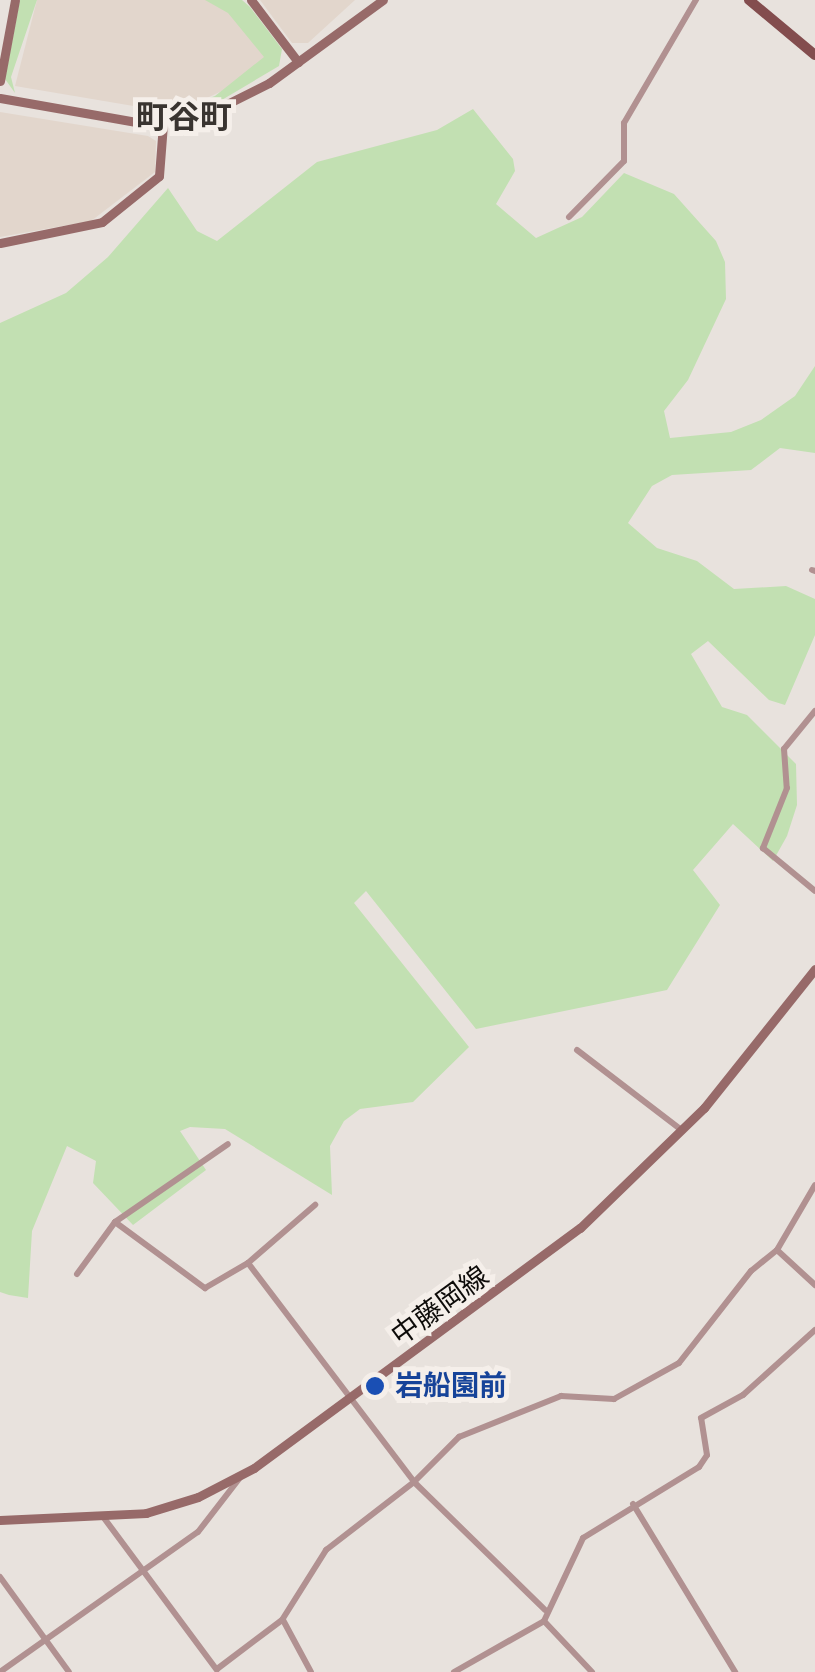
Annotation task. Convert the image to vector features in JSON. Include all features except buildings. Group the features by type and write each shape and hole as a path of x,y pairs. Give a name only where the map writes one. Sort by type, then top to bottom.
{"main road":[{"path":"0,81 15,0"},
{"path":"251,0 298,62"},
{"path":"0,98 163,124 220,111 298,62 383,0"},
{"path":"748,0 815,55"},
{"path":"0,243 102,222 159,176 163,124"},
{"name":"中藤岡線","path":"0,1520 104,1518 166,1508 242,1475 559,1246 684,1131 815,969"}],"street":[{"path":"569,217 624,161 624,123 665,63 668,44 696,0"},
{"path":"815,711 784,749 787,788 763,848 815,891"},
{"path":"577,1050 684,1131"},
{"path":"77,1274 115,1222 228,1144"},
{"path":"104,1518 218,1671 282,1620 326,1550 414,1482 459,1437 561,1396 614,1399 648,1385 704,1339 751,1272 777,1250 815,1185"},
{"path":"115,1222 205,1288 248,1263 315,1205"},
{"path":"777,1250 815,1285"},
{"path":"248,1263 414,1482 545,1610"},
{"path":"592,1672 544,1621 545,1610 583,1538 699,1466 706,1454 702,1418 743,1394 815,1330"},
{"path":"0,1672 204,1526 242,1475"},
{"path":"633,1504 735,1672"},
{"path":"0,1577 69,1672"},
{"path":"282,1620 310,1672"},
{"path":"454,1672 544,1621"}],"shaded area":[{"path":"37,0 208,0 225,8 267,55 241,82 175,113 15,86"},
{"path":"260,0 355,0 308,43 292,43"},
{"path":"0,112 148,136 156,141 155,172 91,221 0,237"}],"green space":[{"path":"20,0 37,0 11,77 15,93 5,79"},
{"path":"205,0 242,0 250,7 282,49 279,66 215,104 165,114 215,96 264,57 228,13"},
{"path":"473,109 513,159 515,171 496,204 536,238 582,217 624,173 674,194 716,241 725,262 726,299 688,380 664,411 670,438 731,432 761,420 795,396 815,366 815,453 780,448 751,470 672,475 652,486 628,523 657,548 697,561 734,589 786,586 815,599 815,635 785,705 769,700 708,641 691,654 722,707 747,715 796,764 797,805 787,836 773,861 733,824 693,870 720,905 667,990 476,1029 366,891 354,903 469,1047 413,1102 360,1109 344,1121 330,1146 332,1195 225,1129 190,1127 180,1131 206,1170 133,1225 93,1183 96,1161 67,1146 32,1231 28,1298 0,1292 0,323 66,293 108,257 168,188 197,231 217,241 317,162 437,130"}],"place":[{"name":"岩船園前","path":"375,1386"}],"district":[{"name":"町谷町","path":"184,117"}]}
